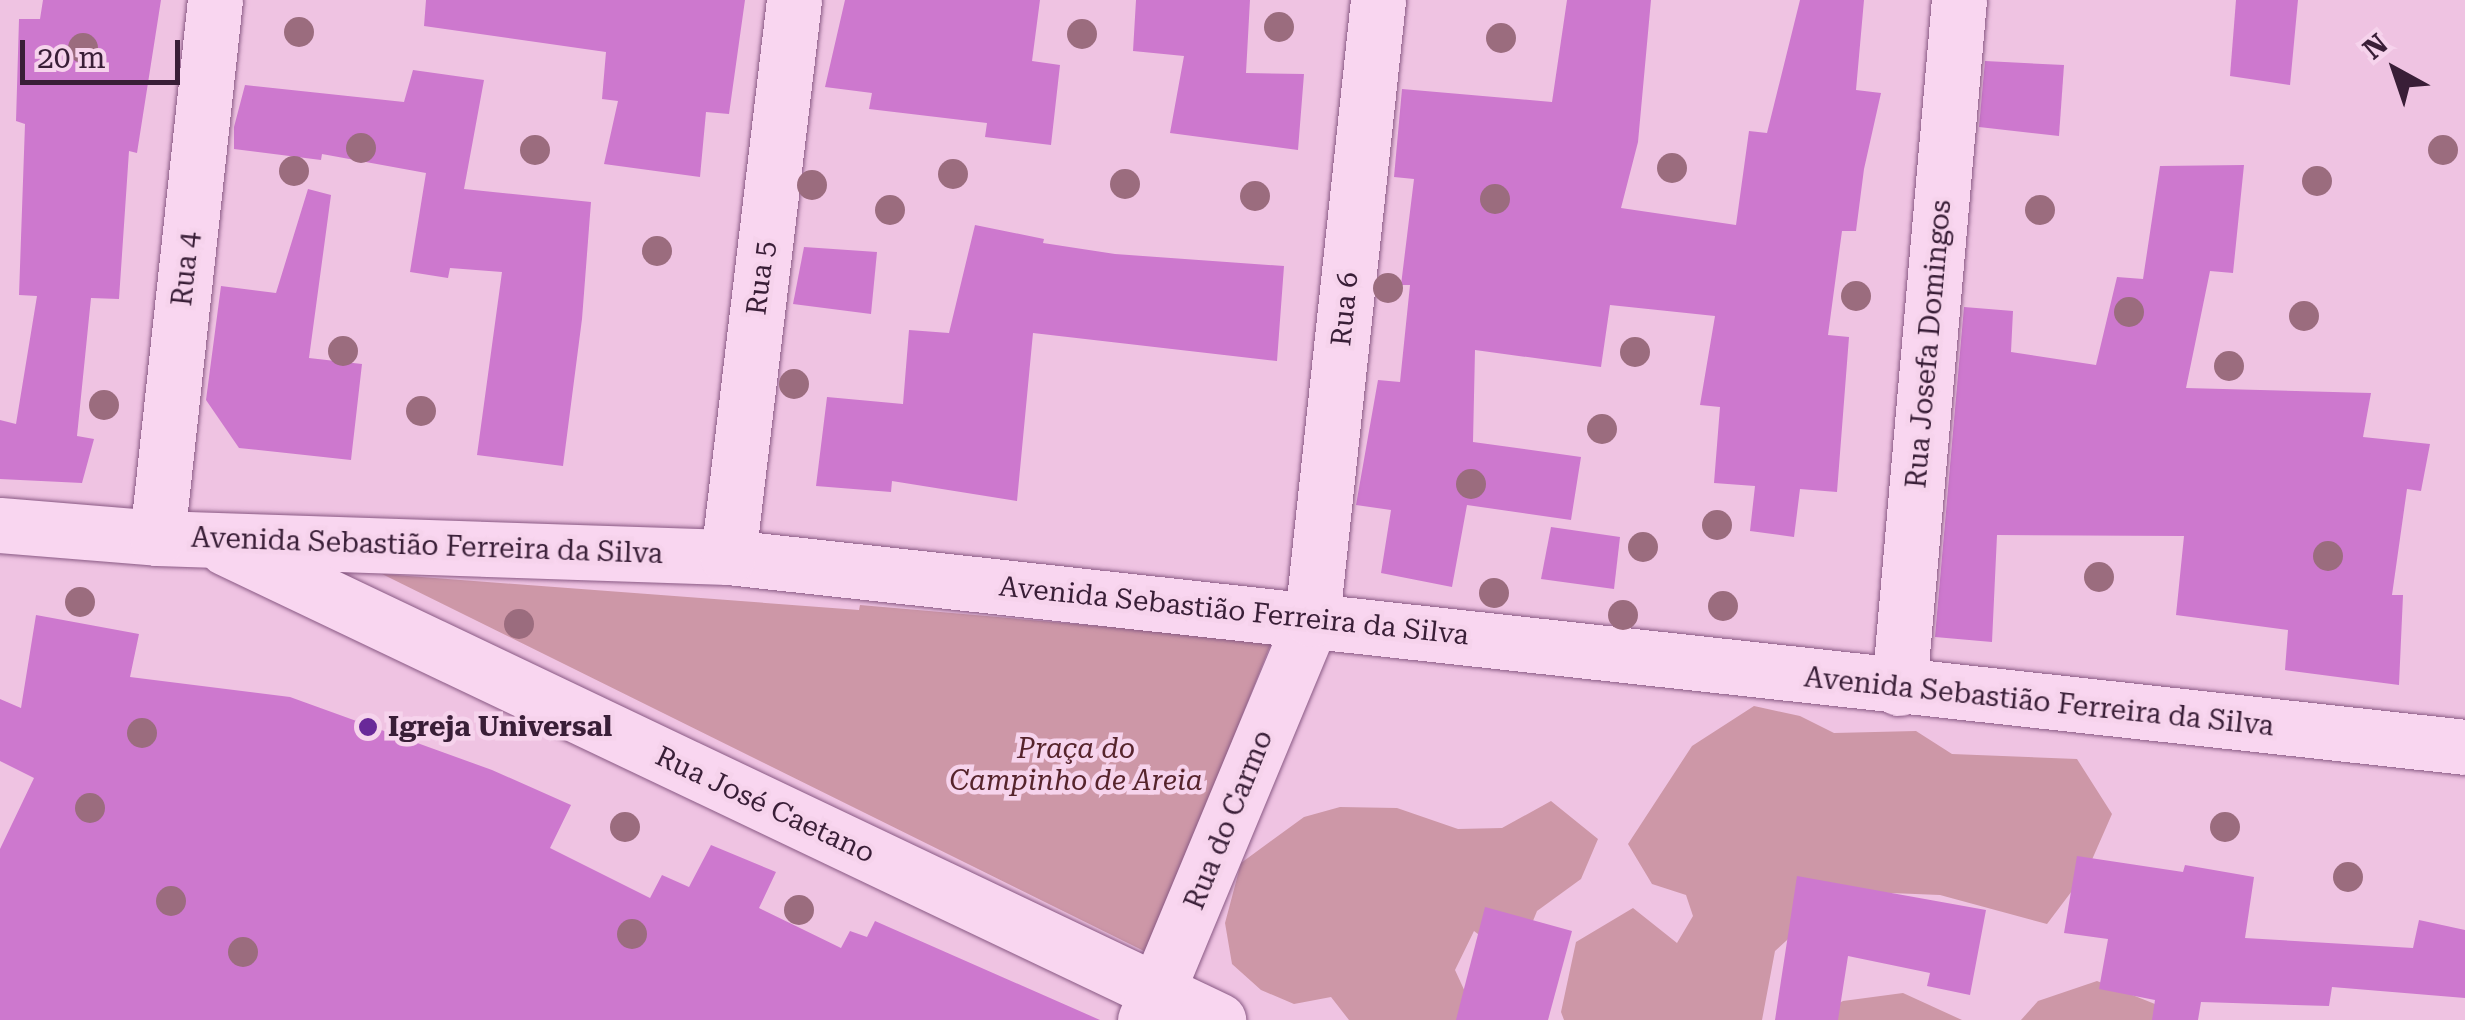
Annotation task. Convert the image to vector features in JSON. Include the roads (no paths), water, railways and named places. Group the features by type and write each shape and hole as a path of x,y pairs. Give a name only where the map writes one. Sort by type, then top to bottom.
{"street":[{"name":"Rua 4","path":"181,538 215,0"},
{"name":"Rua 5","path":"728,557 794,0"},
{"name":"Rua 6","path":"1312,619 1378,0"},
{"name":"Rua Josefa Domingos","path":"1899,688 1959,0"},
{"name":"Avenida Sebastião Ferreira da Silva","path":"0,525 181,538 728,557 1312,619 1899,688 2464,738"},
{"name":"Rua José Caetano","path":"181,538 1152,1006 1218,1020"},
{"name":"Rua do Carmo","path":"1152,1006 1312,619"}],"place":[{"name":"Igreja Universal","path":"368,727"}],"park label":[{"name":"Praça do Campinho de Areia","path":"1076,765"}]}
